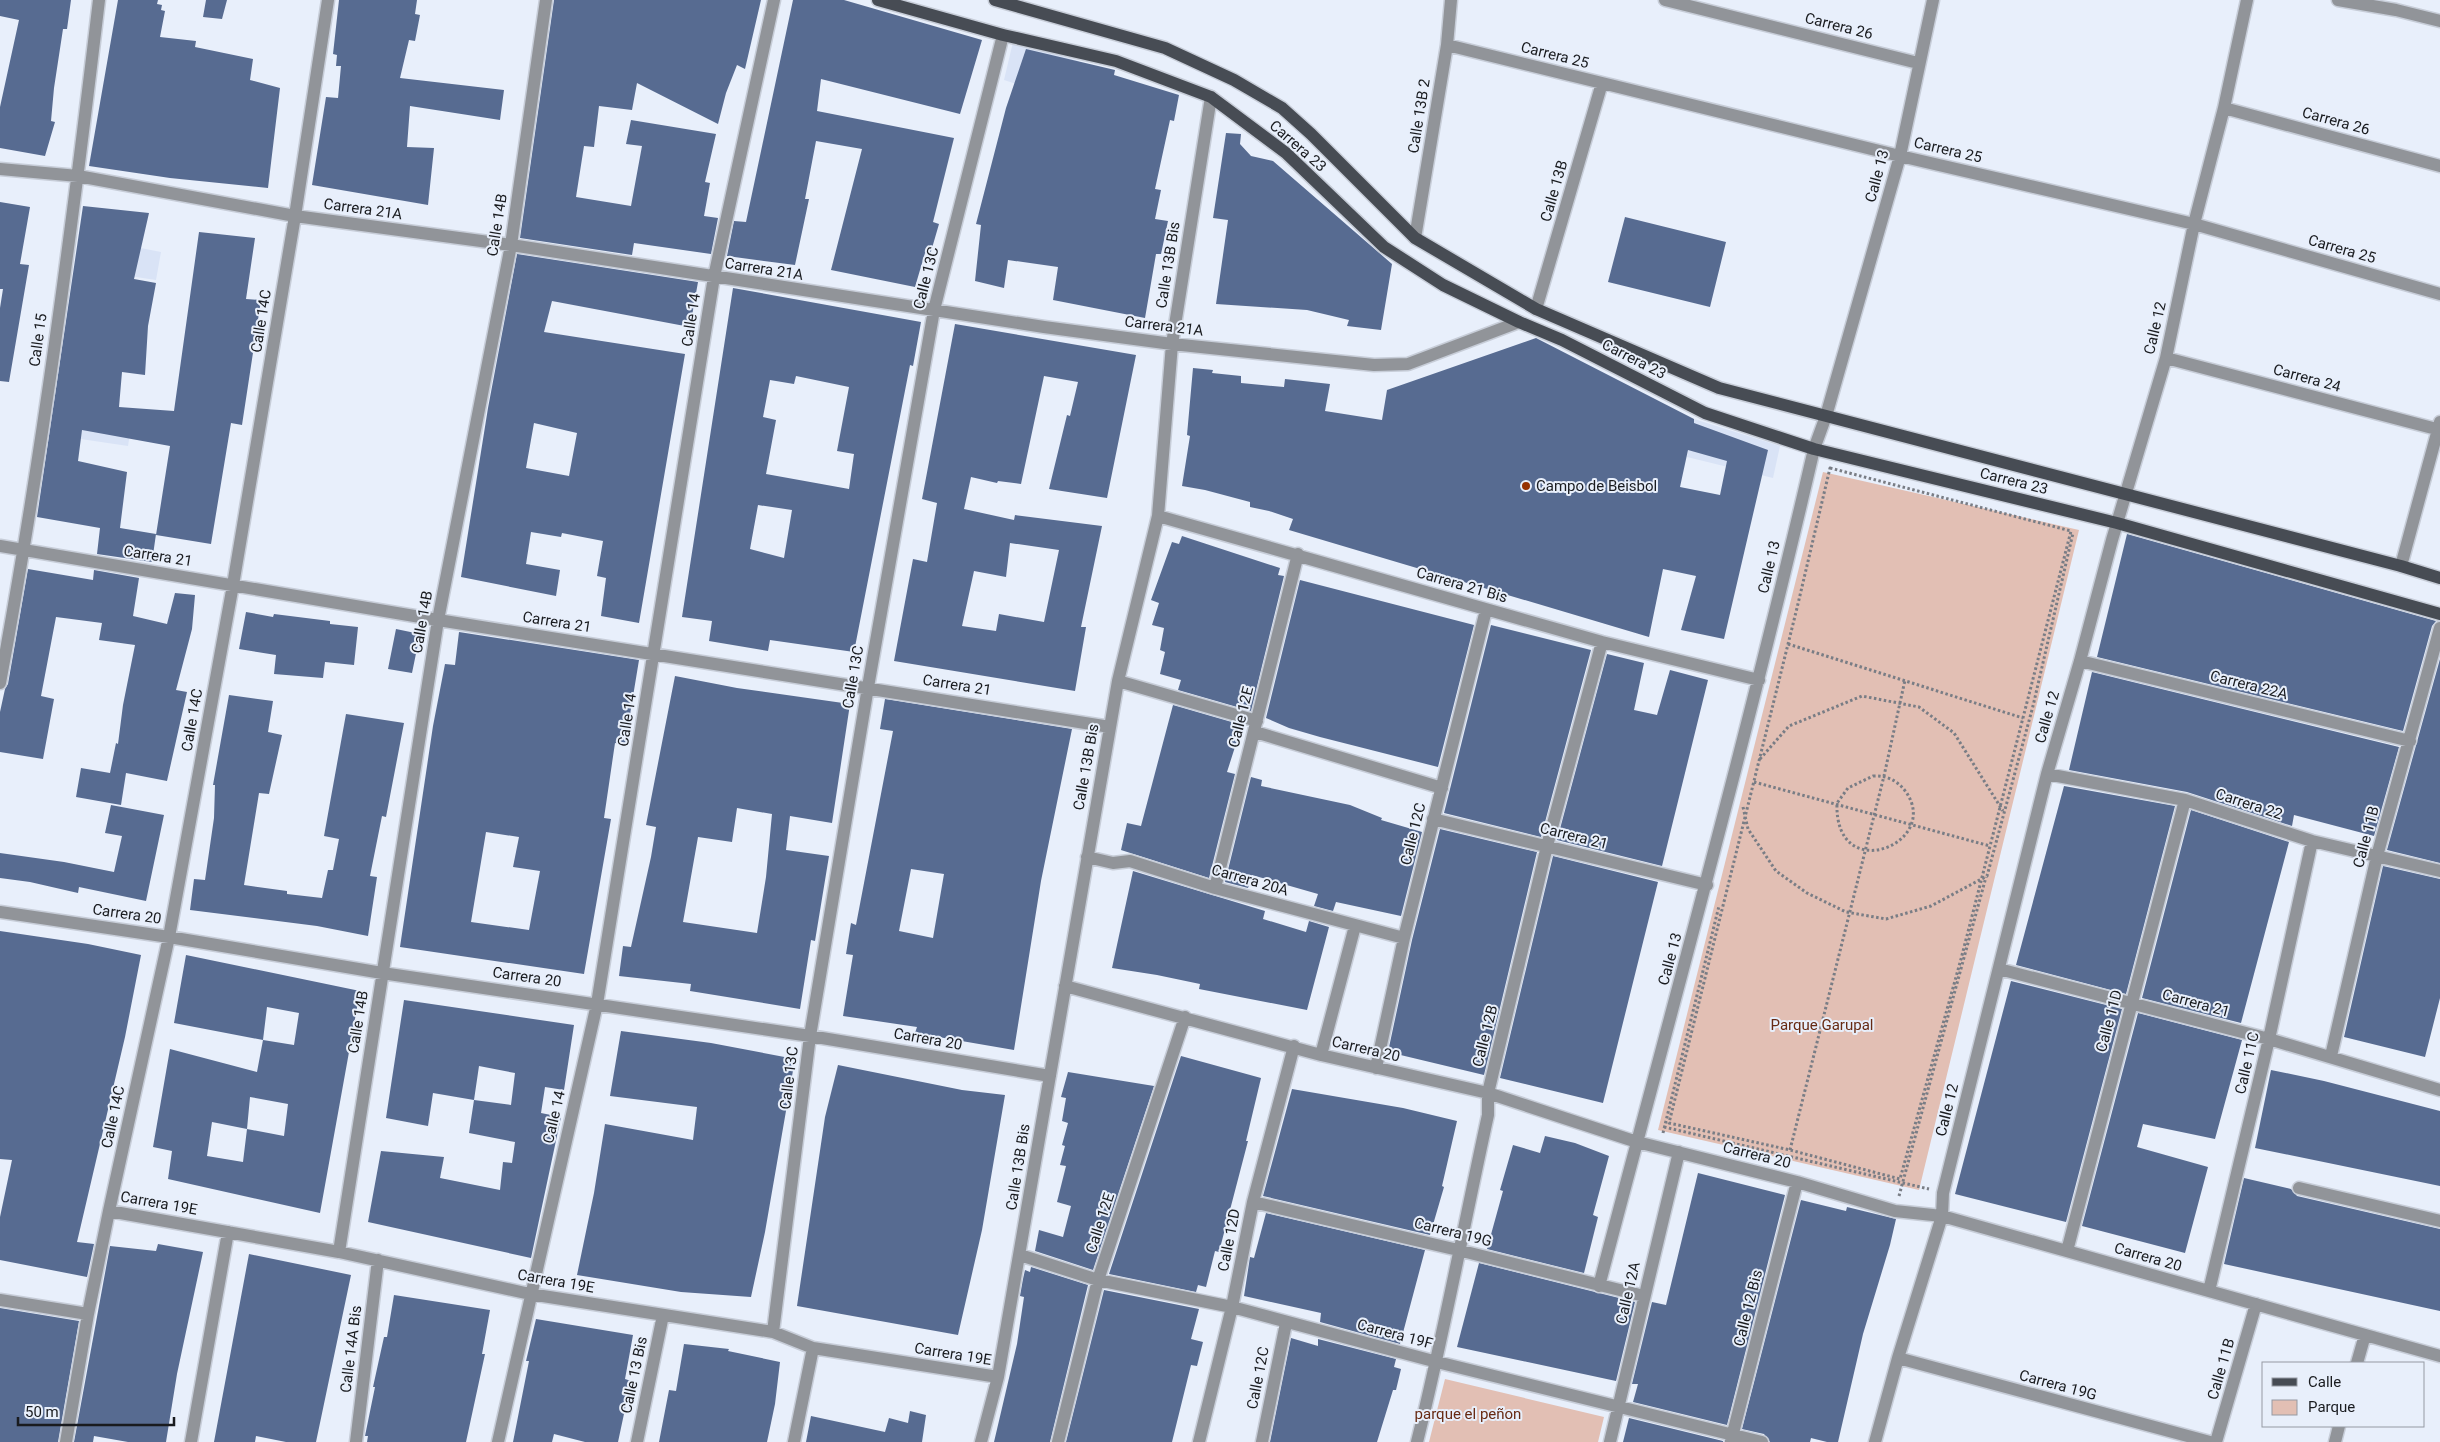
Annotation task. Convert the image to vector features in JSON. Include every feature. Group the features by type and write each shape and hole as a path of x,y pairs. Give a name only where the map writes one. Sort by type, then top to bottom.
{"main road":[{"name":"Carrera 23","path":"878,0 1003,35 1116,61 1211,97 1286,153 1384,247 1443,285 1519,322 1562,340 1705,413 1814,449 2117,523 2440,614"},
{"name":"Carrera 23","path":"995,0 1165,48 1234,80 1282,108 1312,134 1415,238 1536,308 1719,388 2401,566 2440,578"}],"street":[{"name":"Calle 15","path":"0,683 25,550 78,176 100,0"},
{"name":"Calle 14C","path":"66,1442 88,1314 109,1211 170,937 234,585 295,216 328,0"},
{"name":"Calle 14B","path":"339,1252 438,620 511,245 546,0"},
{"name":"Calle 14","path":"498,1442 597,1004 714,277 774,0"},
{"name":"Calle 13B 2","path":"1415,238 1447,45 1450,0"},
{"name":"Calle 13","path":"1599,1286 1707,885 1759,680 1814,449 1826,416 1900,156 1918,63 1933,0"},
{"name":"Calle 12","path":"1875,1442 1898,1358 1942,1216 1943,1193 2047,774 2080,661 2124,495 2166,358 2194,224 2224,108 2247,0"},
{"path":"2338,0 2397,5 2440,21"},
{"name":"Carrera 26","path":"1673,1 1918,63"},
{"name":"Calle 13C","path":"773,1332 810,1036 868,687 934,310 1003,35"},
{"name":"Carrera 25","path":"1447,45 1900,156 2194,224 2440,294"},
{"name":"Calle 13B","path":"1536,308 1602,83"},
{"name":"Calle 13B Bis","path":"981,1442 998,1377 1020,1255 1118,681 1158,516 1172,344 1211,97"},
{"name":"Carrera 26","path":"2224,108 2440,166"},
{"name":"Carrera 21A","path":"0,169 78,176 295,216 511,245 934,310 1172,344 1374,365 1408,364 1519,322"},
{"name":"Carrera 24","path":"2166,358 2439,427"},
{"path":"2401,566 2439,427"},
{"name":"Carrera 21 Bis","path":"1158,516 1298,554 1486,610 1602,642 1759,680"},
{"name":"Carrera 21","path":"0,546 438,620 1110,727"},
{"name":"Calle 12E","path":"1215,888 1298,554"},
{"name":"Calle 12C","path":"1376,1068 1404,938 1486,610"},
{"name":"Calle 11B","path":"2331,1056 2377,856 2440,628"},
{"name":"Calle 12B","path":"1417,1442 1437,1362 1458,1250 1488,1115 1488,1093 1548,846 1602,642"},
{"name":"Carrera 22A","path":"2080,661 2410,741"},
{"path":"1118,681 1442,788"},
{"name":"Carrera 22","path":"2047,774 2185,800 2312,841 2440,871"},
{"name":"Calle 11D","path":"2067,1251 2185,800"},
{"name":"Carrera 21","path":"1433,819 1707,885"},
{"name":"Calle 11C","path":"2209,1291 2269,1040 2312,841"},
{"name":"Carrera 20A","path":"1087,857 1113,863 1130,861 1215,888 1404,938"},
{"name":"Carrera 20","path":"0,912 170,937 382,973 810,1036 1050,1076"},
{"path":"1321,1055 1355,926"},
{"name":"Carrera 21","path":"1999,969 2131,1002 2439,1087"},
{"name":"Carrera 20","path":"1065,986 1294,1046 1321,1055 1488,1093 1637,1142 1797,1182 1895,1211 1942,1216 2440,1356"},
{"name":"Calle 12E","path":"1058,1442 1098,1280 1185,1018"},
{"name":"Calle 12D","path":"1199,1442 1232,1307 1253,1202 1294,1046"},
{"name":"Calle 12A","path":"1610,1442 1679,1152"},
{"name":"Calle 12 Bis","path":"1732,1438 1797,1182"},
{"path":"2298,1188 2440,1221"},
{"name":"Carrera 19G","path":"1253,1202 1644,1296"},
{"name":"Carrera 19E","path":"109,1211 339,1252 530,1294 773,1332 813,1348 998,1377"},
{"path":"191,1442 228,1232"},
{"name":"Carrera 19F","path":"1020,1255 1098,1280 1232,1307 1437,1362 1620,1406 1732,1438 1762,1442"},
{"name":"Calle 14A Bis","path":"356,1442 378,1260"},
{"path":"0,1300 88,1314"},
{"name":"Calle 11B","path":"2216,1442 2256,1304"},
{"name":"Calle 13 Bis","path":"637,1442 663,1315"},
{"name":"Calle 12C","path":"1262,1442 1285,1328 1288,1322"},
{"path":"2357,1362 2364,1335"},
{"path":"794,1442 813,1348"},
{"name":"Carrera 19G","path":"1898,1358 2210,1442"},
{"path":"2335,1442 2340,1427"}],"path":[{"path":"1830,468 2071,531 2023,718 1900,1179 1790,1150 1669,1122 1830,468"},
{"path":"1895,1211 2033,706 2078,514"},
{"path":"1788,644 2023,718"},
{"path":"1790,1150 1884,776 1905,680"},
{"path":"1660,1147 1743,809 1756,764 1789,726 1862,696 1919,707 1954,732 2003,811"},
{"path":"1873,776 1884,776 1902,787 1911,801 1914,807 1912,824 1905,837 1895,844 1879,850 1864,851 1851,846 1840,831 1837,803 1842,794 1853,784 1873,776"},
{"path":"1754,782 1990,846"},
{"path":"1743,809 1748,829 1776,871 1807,893 1849,912 1886,920 1931,906 1986,876"},
{"path":"1664,1127 1943,1193"}],"shaded area":[{"path":"1013,42 1079,61 1070,101 1004,80"},
{"path":"80,236 161,252 156,280 76,268"},
{"path":"52,403 133,414 128,446 47,434"},
{"path":"1694,419 1780,446 1773,478 1687,457"}],"green space":[{"name":"Parque Garupal","path":"1823,472 2079,530 1919,1190 1658,1130"},
{"name":"parque el peñon","path":"1445,1379 1604,1417 1598,1442 1429,1442"}],"building":[{"path":"0,0 71,0 67,29 63,29 54,88 51,121 55,122 45,156 0,148 0,107 19,20 0,16"},
{"path":"118,0 158,0 157,4 162,5 161,10 165,11 160,37 196,41 195,47 253,59 250,80 280,88 268,188 170,178 89,166"},
{"path":"206,0 227,0 222,19 203,17"},
{"path":"339,0 417,0 415,14 420,15 415,41 409,40 400,78 504,90 500,120 410,106 407,147 434,148 428,205 312,185 326,97 338,98 341,66 336,66 337,55 333,54"},
{"path":"554,0 761,0 745,69 737,65 726,93 718,124 637,83 632,110 599,106 594,147 584,146 576,197 631,206 642,146 626,144 631,120 716,134 705,182 710,183 704,216 718,218 711,254 634,243 632,255 520,238"},
{"path":"793,0 844,0 982,40 960,114 821,79 817,111 954,138 933,222 939,224 930,255 925,253 915,287 831,270 862,149 816,141 805,199 809,199 795,265 727,256 734,221 746,222"},
{"path":"1026,49 1115,70 1114,75 1179,95 1174,121 1170,120 1155,189 1161,190 1155,219 1168,221 1161,254 1156,254 1145,318 1053,300 1058,267 1008,260 1004,288 975,281 981,225 976,224 1006,108"},
{"path":"1226,133 1241,134 1240,144 1251,156 1273,161 1392,264 1381,330 1347,326 1349,320 1307,310 1216,304 1228,220 1213,218"},
{"path":"0,202 30,207 20,264 29,265 9,382 0,381 0,308 3,289 0,289"},
{"path":"83,206 149,213 134,279 156,283 148,326 145,375 122,372 119,407 174,411 199,232 255,238 246,299 261,300 242,425 231,423 211,544 156,535 170,446 82,430 78,461 127,472 120,528 156,534 152,562 97,554 100,528 37,517"},
{"path":"1625,217 1726,242 1710,307 1608,282"},
{"path":"517,254 698,282 690,327 552,301 544,332 685,354 639,623 601,616 606,578 597,576 603,541 562,533 561,537 531,532 526,564 560,570 556,596 461,577 488,408","holes":["534,423 577,433 569,476 526,468"]},
{"path":"733,288 921,322 913,366 910,365 854,652 770,640 768,651 709,641 712,621 682,617","holes":["796,376 849,387 837,451 854,454 849,489 766,474 776,420 763,417 770,380 794,384","758,505 792,510 784,558 750,549"]},
{"path":"955,324 1136,355 1107,498 1049,489 1067,415 1070,416 1078,382 1044,376 1021,484 998,481 997,483 971,477 964,509 1014,520 1015,515 1102,526 1081,627 1086,627 1075,691 894,661 913,559 927,562 937,503 922,499","holes":["1010,543 1059,550 1044,622 999,614 996,631 962,626 974,571 1006,577"]},
{"name":"Campo de Beisbol","path":"1536,338 1694,419 1694,423 1768,450 1724,639 1681,630 1696,576 1663,569 1649,637 1289,530 1293,519 1250,507 1250,502 1182,486 1190,436 1187,435 1193,368 1213,370 1212,373 1241,376 1241,383 1284,387 1285,379 1330,384 1325,411 1382,420 1387,390","holes":["1688,450 1727,461 1720,495 1680,487"]},
{"path":"2127,534 2436,621 2432,626 2403,731 2097,657"},
{"path":"1182,536 1280,568 1278,575 1284,576 1251,711 1178,690 1181,680 1160,674 1165,652 1160,650 1164,628 1152,625 1159,603 1151,600 1172,542 1179,544"},
{"path":"28,569 93,580 94,570 139,578 133,616 167,624 175,593 195,595 192,629 176,690 187,692 167,781 126,773 121,805 76,797 81,768 110,773 116,743 118,744 123,705 135,645 99,640 102,623 56,617 41,696 54,699 43,759 0,752 0,712 5,689 8,684"},
{"path":"1300,580 1474,625 1438,767 1320,737 1289,728 1266,718"},
{"path":"246,612 273,617 274,614 330,621 330,624 358,627 354,665 325,662 323,678 274,674 276,655 239,649"},
{"path":"1491,625 1591,650 1541,837 1444,813"},
{"path":"396,629 420,634 412,673 388,669"},
{"path":"459,632 639,660 625,745 615,743 604,818 611,819 584,974 400,947 433,726 445,664 455,665","holes":["486,832 519,837 513,867 540,871 529,930 471,922"]},
{"path":"1607,654 1644,663 1634,710 1657,715 1670,670 1708,680 1662,866 1557,840"},
{"path":"2440,659 2440,863 2387,850"},
{"path":"2092,672 2399,747 2374,836 2294,815 2292,826 2187,792 2069,770"},
{"path":"675,676 737,688 850,704 832,823 790,816 786,850 829,856 815,941 811,940 800,1009 690,991 691,984 619,976 623,946 631,947 651,857 656,827 646,825","holes":["737,808 772,814 766,877 757,933 683,922 698,837 732,842"]},
{"path":"229,695 273,701 268,732 282,735 269,794 259,793 244,885 287,891 287,894 322,898 328,870 333,870 339,839 324,836 346,714 404,723 386,817 382,816 370,876 377,877 368,936 317,926 190,910 194,879 205,880 214,818 215,785 213,785"},
{"path":"885,699 1072,729 1041,881 1014,1050 915,1033 917,1027 843,1016 853,955 846,954 851,923 856,925 893,731 880,729","holes":["911,869 944,874 933,938 899,931"]},
{"path":"1173,705 1242,725 1227,772 1235,774 1209,878 1121,850 1127,823 1141,826"},
{"path":"1251,777 1262,780 1261,786 1350,805 1382,818 1381,820 1422,832 1401,916 1336,902 1333,911 1314,906 1318,894 1252,875 1248,888 1225,882"},
{"path":"2064,786 2175,806 2126,994 2016,965"},
{"path":"111,805 164,815 146,901 79,887 78,893 30,882 0,878 0,853 64,862 114,872 122,836 105,833"},
{"path":"2191,810 2289,842 2241,1023 2142,998"},
{"path":"1440,829 1537,852 1484,1075 1388,1052 1412,940"},
{"path":"1553,856 1658,882 1603,1103 1500,1078"},
{"path":"2383,866 2440,879 2440,998 2425,1057 2344,1037"},
{"path":"1133,871 1265,911 1263,919 1306,932 1309,921 1329,927 1307,1010 1199,989 1200,984 1112,968"},
{"path":"0,931 88,944 141,955 125,1037 77,1242 94,1244 87,1277 0,1260 0,1217 12,1160 0,1159"},
{"path":"186,955 360,991 320,1213 168,1179 172,1151 153,1147 170,1049 257,1072 263,1040 174,1023","holes":["267,1007 299,1013 294,1045 263,1040","250,1097 288,1104 284,1136 247,1129","212,1122 247,1129 243,1162 207,1156"]},
{"path":"2011,981 2122,1009 2066,1222 1955,1194"},
{"path":"404,1000 574,1025 564,1090 545,1087 541,1113 561,1117 531,1258 368,1222 381,1151 444,1157 440,1178 500,1190 503,1162 512,1163 515,1142 469,1133 474,1100 433,1093 428,1126 386,1118","holes":["479,1066 515,1073 511,1105 474,1100"]},
{"path":"2138,1013 2242,1040 2215,1139 2143,1124 2137,1147 2208,1167 2185,1253 2082,1226"},
{"path":"621,1031 711,1043 795,1059 765,1232 751,1297 681,1292 577,1275 594,1193 605,1124 693,1140 697,1107 610,1096"},
{"path":"1181,1056 1261,1078 1246,1141 1248,1141 1219,1252 1215,1251 1206,1287 1198,1285 1196,1292 1109,1274"},
{"path":"838,1065 962,1090 1005,1095 982,1230 958,1335 797,1306 825,1117"},
{"path":"2271,1070 2324,1081 2440,1111 2440,1186 2255,1148"},
{"path":"1068,1072 1154,1086 1093,1270 1035,1251 1039,1230 1063,1237 1071,1206 1057,1202 1066,1166 1060,1165 1065,1146 1062,1145 1068,1123 1062,1121 1066,1098 1061,1097"},
{"path":"1292,1089 1403,1108 1457,1121 1442,1186 1444,1187 1430,1235 1263,1196"},
{"path":"1545,1136 1575,1143 1609,1156 1593,1215 1598,1217 1584,1273 1487,1249 1503,1191 1500,1190 1513,1145 1540,1153"},
{"path":"1698,1173 1785,1195 1727,1425 1633,1402 1638,1384 1632,1384 1652,1302 1666,1305"},
{"path":"2244,1178 2291,1189 2297,1196 2440,1229 2440,1311 2224,1264"},
{"path":"1801,1200 1846,1211 1847,1207 1896,1219 1863,1334 1838,1442 1827,1442 1811,1438 1810,1442 1770,1442 1764,1434 1742,1429"},
{"path":"1266,1213 1425,1250 1400,1344 1320,1322 1321,1313 1244,1296 1250,1257 1254,1258"},
{"path":"158,1244 203,1252 177,1374 166,1442 128,1442 94,1436 93,1442 74,1442 110,1246 156,1251"},
{"path":"249,1254 351,1275 316,1442 286,1442 256,1436 255,1442 214,1442"},
{"path":"1479,1263 1635,1302 1616,1381 1457,1347"},
{"path":"1031,1267 1088,1285 1050,1442 994,1442 1017,1344 1024,1297 1020,1296 1023,1279 1025,1270 1030,1272"},
{"path":"1104,1290 1199,1309 1191,1339 1203,1342 1197,1366 1191,1365 1172,1442 1066,1442"},
{"path":"394,1295 490,1310 482,1354 485,1354 466,1442 367,1442 368,1436 365,1436 375,1387 373,1387 384,1337 387,1337"},
{"path":"0,1308 79,1321 58,1442 0,1442"},
{"path":"536,1319 633,1335 625,1379 631,1381 618,1442 585,1442 554,1434 552,1442 513,1442 529,1361 526,1361"},
{"path":"1291,1338 1318,1346 1318,1339 1396,1359 1394,1367 1401,1369 1396,1390 1393,1390 1377,1442 1270,1442"},
{"path":"684,1344 729,1349 728,1351 780,1362 775,1404 767,1442 659,1442 669,1390 676,1391"},
{"path":"910,1411 926,1415 922,1442 806,1442 811,1416 885,1432 889,1418 908,1423"},
{"path":"1629,1418 1723,1441 1723,1442 1623,1442"}],"place":[{"name":"Campo de Beisbol","path":"1526,486"}]}
